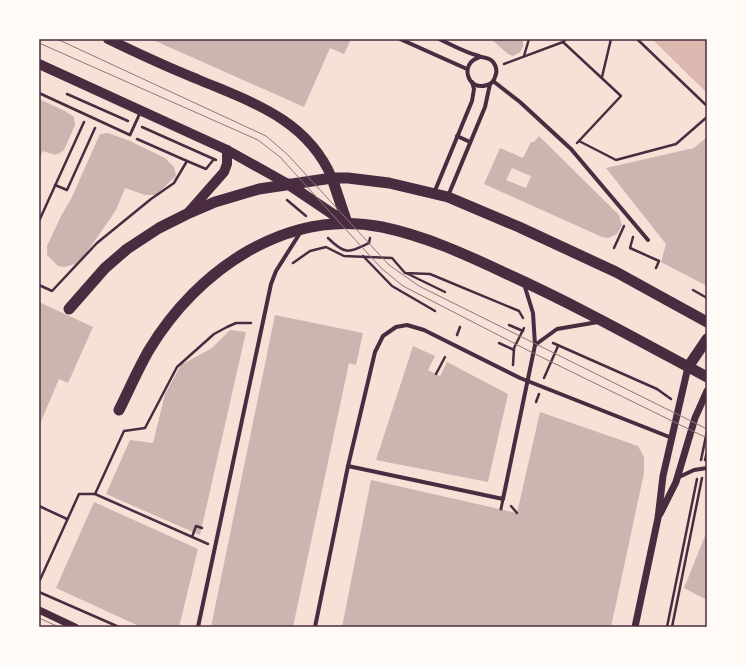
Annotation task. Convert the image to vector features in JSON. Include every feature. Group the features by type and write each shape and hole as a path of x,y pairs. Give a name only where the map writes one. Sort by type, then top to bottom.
{"highway":[{"path":"332,178 347,223"},
{"path":"69,309 105,268 126,249 159,228 187,214 238,195 288,184 332,178 358,178 389,183 448,197 519,226 616,272 707,322"},
{"path":"288,184 347,223"},
{"path":"119,410 150,349 189,298 226,264 244,252 270,240 302,229 329,224 347,223 383,227 438,244 473,257 523,280 604,321 707,377"},
{"path":"688,366 696,352 707,339"}],"main road":[{"path":"108,39 273,112 298,131 316,149 326,164 332,178"},
{"path":"39,64 227,150 288,184"},
{"path":"187,214 224,172 227,164 227,150"}],"street":[{"path":"400,39 467,70"},
{"path":"439,39 480,57 489,59 495,66 496,74 491,83 485,106 448,197"},
{"path":"434,193 472,101 474,89 467,70 471,61 480,57"},
{"path":"472,82 480,86 491,83 520,102 571,149 648,240"},
{"path":"457,136 470,142"},
{"path":"198,627 271,284 280,264 302,229"},
{"path":"348,466 503,499 535,345 533,313 523,280"},
{"path":"535,345 560,328 604,321"},
{"path":"315,627 348,466 375,352 382,336 396,327 407,325 424,330 451,345 527,381 672,439"},
{"path":"635,627 658,518 663,476 688,366"},
{"path":"658,518 677,478 693,423 707,391"},
{"path":"677,478 703,469"},
{"path":"39,610 75,627"}],"lane":[{"path":"39,93 130,135 141,110"},
{"path":"501,509 503,499"}],"path":[{"path":"524,57 529,39"},
{"path":"495,66 524,57 563,42 566,39"},
{"path":"602,78 611,39"},
{"path":"637,39 707,106"},
{"path":"563,42 621,96 579,141 616,160 676,144 707,117"},
{"path":"39,221 80,130"},
{"path":"55,184 67,190 92,135"},
{"path":"130,135 206,170 214,159"},
{"path":"39,285 52,290 103,239 151,199 174,183 187,161"},
{"path":"637,226 630,248 659,261 656,268"},
{"path":"290,267 310,251 319,248 329,248 341,256 392,258"},
{"path":"362,256 392,286 435,311"},
{"path":"405,273 445,292"},
{"path":"693,290 707,298"},
{"path":"95,494 124,431 145,428 177,367 214,334 236,323 251,323"},
{"path":"499,343 514,350 523,331 510,325"},
{"path":"456,335 460,327"},
{"path":"536,402 558,346"},
{"path":"436,374 445,357"},
{"path":"672,627 703,469 707,431"},
{"path":"667,627 707,452"},
{"path":"39,582 79,494 95,494 199,540"},
{"path":"39,506 67,519"},
{"path":"192,537 196,526 202,528"},
{"path":"39,539 39,546"},
{"path":"39,592 119,627"}],"shaded area":[{"path":"652,39 707,39 707,93"}],"building":[{"path":"151,39 351,39 344,54 330,48 304,107"},
{"path":"491,39 523,39 523,47 520,52 513,56 508,54"},
{"path":"39,99 65,111 74,117 75,125 64,150 55,155 43,151 39,160"},
{"path":"108,133 130,141 165,158 174,167 176,176 156,195 145,195 125,188 116,210 85,255 75,264 65,267 58,266 47,255 47,246 71,199 100,134"},
{"path":"539,136 619,215 622,225 617,234 608,238 602,237 484,184 500,148 523,158 531,142 534,142","holes":["512,168 531,176 526,188 506,180"]},
{"path":"707,137 707,286 661,262 666,244 606,168 694,148"},
{"path":"39,302 93,327 68,383 59,379 39,426"},
{"path":"275,315 363,333 356,365 349,363 293,627 211,627"},
{"path":"230,330 246,332 200,535 106,494 130,440 153,443 165,394 181,365 212,348"},
{"path":"413,346 435,356 428,370 440,376 447,362 508,394 488,482 376,460"},
{"path":"540,412 638,446 644,457 644,473 611,627 342,627 371,480 517,513"},
{"path":"94,502 198,549 179,627 141,627 56,588"},
{"path":"707,531 707,600 684,588"}],"tram line":[{"path":"57,39 266,136 287,154 389,265 419,286 707,429"},
{"path":"39,43 258,140 280,157 381,268 403,286 533,353 707,438"},
{"path":"39,618 59,627"}]}
